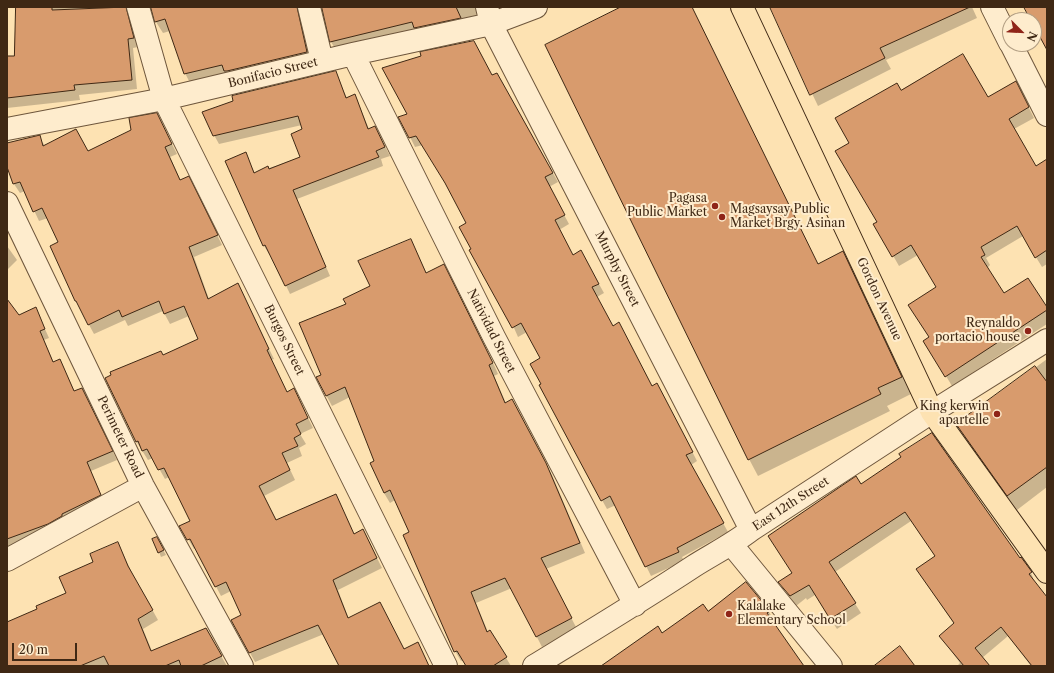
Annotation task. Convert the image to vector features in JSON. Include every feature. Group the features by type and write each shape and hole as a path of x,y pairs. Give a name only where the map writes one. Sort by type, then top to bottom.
{"main road":[{"name":"Gordon Avenue","path":"742,7 932,412 1047,572"}],"street":[{"name":"Burgos Street","path":"138,7 164,99 446,666"},
{"path":"309,7 322,61"},
{"name":"Bonifacio Street","path":"7,129 164,99 353,54 489,16 536,7"},
{"path":"992,7 1002,27"},
{"name":"Murphy Street","path":"489,16 751,530"},
{"path":"1015,52 1047,115"},
{"name":"Natividad Street","path":"353,54 494,337 635,605"},
{"name":"Perimeter Road","path":"7,203 143,486 242,666"},
{"name":"East 12th Street","path":"534,666 635,605 702,561 732,545 751,530 932,412 1047,340"},
{"path":"7,560 143,486"},
{"path":"732,545 831,666"}],"building":[{"path":"16,7 52,7 52,10 126,7 134,38 128,39 132,80 74,85 75,90 7,98 7,56 14,56"},
{"path":"151,7 297,7 307,52 227,71 224,71 222,65 184,74 165,19 155,22"},
{"path":"322,7 456,7 461,18 414,28 412,22 330,42"},
{"name":"Magsaysay Public Market Brgy. Asinan","path":"621,7 692,7 818,264 843,251 902,377 878,388 881,394 748,460 545,45"},
{"path":"770,7 970,7 880,48 885,58 810,95"},
{"path":"1024,7 1047,7 1047,50 1042,41 1042,12 1027,12"},
{"path":"474,41 492,75 497,73 553,173 545,177 565,215 555,220 573,255 581,250 599,284 592,287 613,326 619,322 652,386 657,383 693,452 686,455 724,523 677,548 679,552 645,567 610,496 601,501 539,385 541,384 530,364 540,358 521,323 512,328 469,250 471,249 459,227 466,223 445,183 416,136 409,138 398,117 407,114 382,68 421,56 420,52"},
{"path":"963,54 988,97 1016,81 1029,107 1009,119 1036,166 1047,159 1047,250 1035,258 1017,226 981,247 985,255 981,257 1004,293 1028,278 1047,307 1047,310 945,377 923,341 929,337 908,305 936,287 911,245 892,257 873,224 877,222 835,151 849,143 835,118 897,83 901,90"},
{"path":"336,71 346,98 355,94 368,129 375,126 385,147 376,151 379,157 293,190 326,267 285,286 265,245 263,246 225,161 246,152 254,173 268,166 269,169 300,157 291,134 302,129 298,116 213,136 202,112 233,101 232,96"},
{"path":"157,113 172,144 165,147 180,180 189,176 218,235 189,247 208,299 238,283 269,349 267,350 287,392 294,388 308,418 296,424 301,434 294,438 298,446 282,453 290,470 259,486 276,520 336,494 354,534 363,529 377,558 333,580 348,618 380,602 404,649 418,642 429,666 339,666 318,625 249,653 231,620 241,615 226,582 215,587 190,539 187,540 179,526 190,521 164,468 158,470 147,449 142,451 138,441 136,442 105,378 111,375 110,372 161,351 163,355 198,339 184,306 164,314 159,301 122,317 119,310 88,325 75,301 50,246 58,242 42,208 33,212 20,182 13,184 7,167 7,143 40,135 43,146 76,129 88,151 131,130 129,118"},
{"path":"411,239 426,273 444,264 493,363 489,365 505,403 512,399 546,463 580,543 541,558 572,618 536,637 505,578 471,592 487,632 490,630 507,657 493,666 466,666 457,651 454,652 403,535 409,532 390,490 384,493 370,463 374,461 345,387 326,396 316,377 321,375 299,323 346,304 343,299 370,286 358,261"},
{"path":"7,299 19,315 36,307 45,329 40,331 53,362 60,359 74,391 82,388 113,451 87,462 101,495 62,514 62,516 48,524 7,539"},
{"path":"1035,366 1047,382 1047,467 1007,496 956,424"},
{"path":"932,433 1020,558 1021,557 1032,572 1029,574 1047,597 1047,666 1032,666 1001,627 975,648 990,666 964,666 939,636 954,623 916,569 935,556 905,512 829,562 856,603 830,619 809,585 790,596 778,582 792,573 768,536 856,476 861,484 901,457 899,454"},
{"path":"157,537 164,550 158,553 152,539"},
{"path":"118,542 128,566 153,610 138,619 151,651 206,628 222,656 201,666 181,666 179,660 165,666 109,666 104,656 80,666 7,666 7,622 37,609 36,606 66,593 59,577 93,562 90,554"},
{"name":"Kalalake Elementary School","path":"746,582 770,611 767,613 804,666 601,666 658,626 662,633 703,604 708,611"},
{"path":"900,646 915,666 874,666"}],"place":[{"name":"Pagasa Public Market","path":"715,206"},
{"name":"Magsaysay Public Market Brgy. Asinan","path":"722,217"},
{"name":"Reynaldo portacio house","path":"1028,331"},
{"name":"King kerwin apartelle","path":"997,414"},
{"name":"Kalalake Elementary School","path":"729,614"}]}
